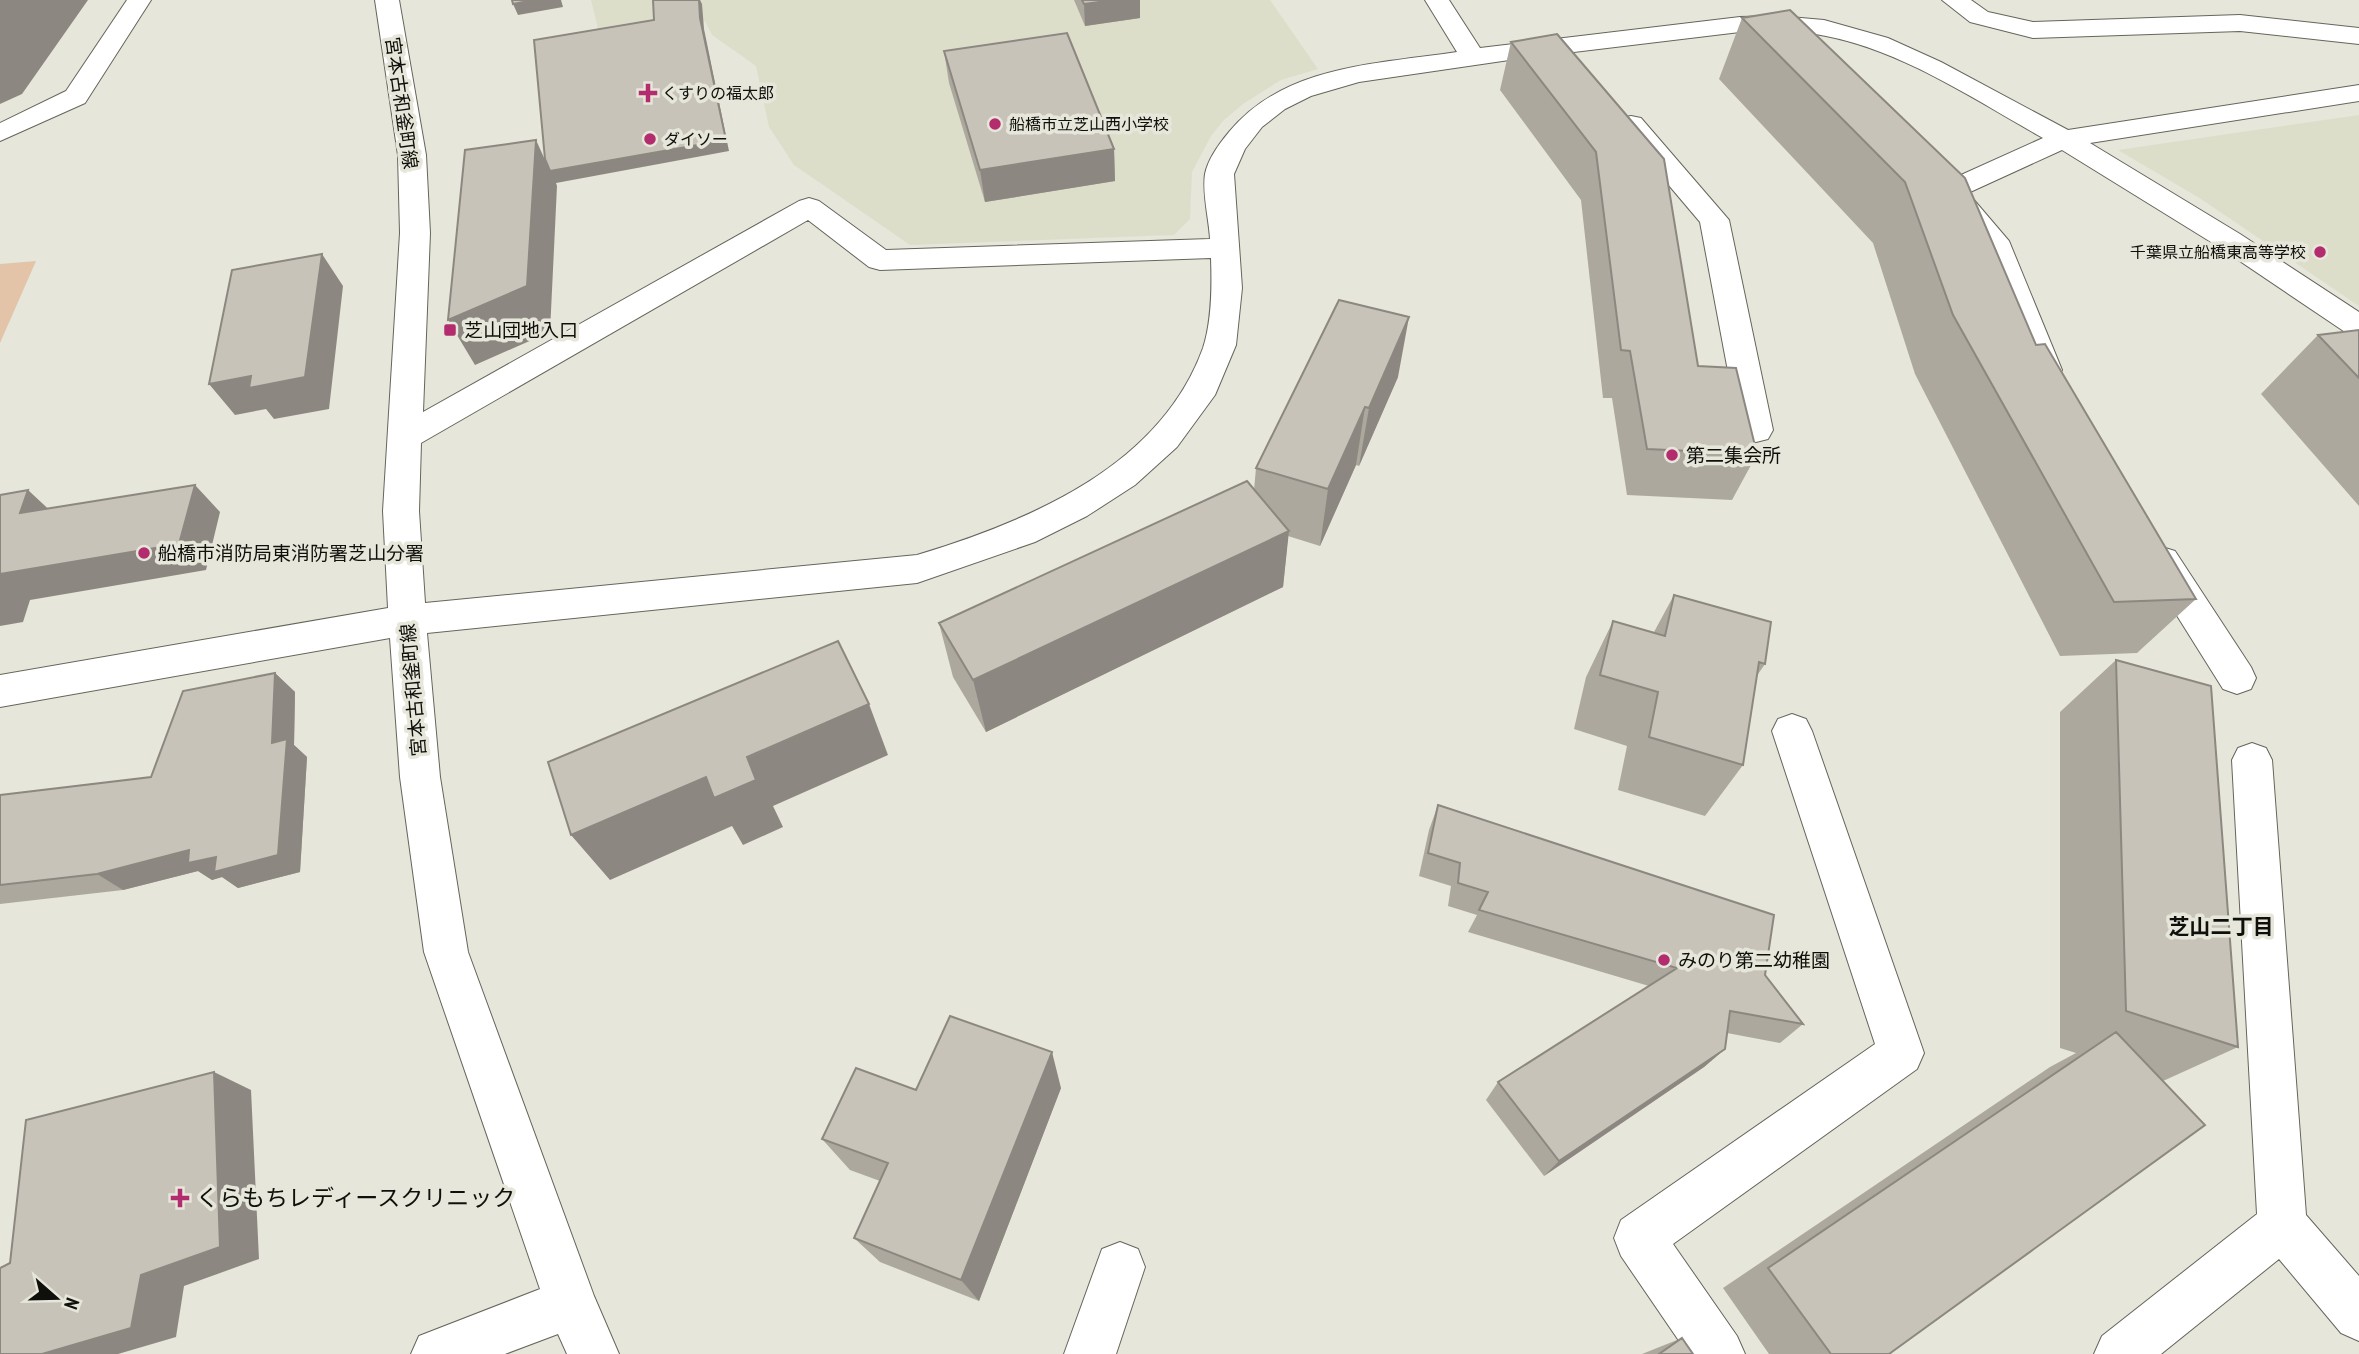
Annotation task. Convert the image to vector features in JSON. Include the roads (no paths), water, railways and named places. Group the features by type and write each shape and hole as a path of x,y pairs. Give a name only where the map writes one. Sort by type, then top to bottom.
{"street":[{"path":"0,133 75,97 139,0"},
{"name":"宮本古和釜町線","path":"387,0 412,155 415,233 401,511 407,620 420,777 446,952 571,1303 593,1354"},
{"path":"1437,0 1473,57"},
{"path":"1954,0 1979,17 2034,30 2146,24 2240,23 2351,35"},
{"path":"2128,0 2146,24"},
{"path":"2320,9 2351,35"},
{"path":"0,691 407,620 917,569 970,555 1056,519 1130,471 1179,421 1214,366 1227,320 1219,174 1234,143 1264,110 1284,97 1339,79 1473,57 1815,13 1910,54 2064,138 2218,233 2359,327"},
{"path":"1562,46 1583,69"},
{"path":"2058,401 1994,241 1941,181 2064,138 2359,93"},
{"path":"1609,100 1714,220 1756,430"},
{"path":"405,437 809,207 880,260 1225,248"},
{"path":"2147,539 2236,678"},
{"path":"1718,1354 1639,1238 1901,1053 1792,732"},
{"path":"2252,760 2283,1225 2359,1315"},
{"path":"2120,1354 2283,1225"},
{"path":"1090,1354 1120,1267"},
{"path":"437,1354 571,1303"}],"place":[{"name":"くすりの福太郎","path":"648,93"},
{"name":"船橋市立芝山西小学校","path":"995,124"},
{"name":"ダイソー","path":"650,139"},
{"name":"千葉県立船橋東高等学校","path":"2320,252"},
{"name":"芝山団地入口","path":"450,330"},
{"name":"第二集会所","path":"1672,455"},
{"name":"船橋市消防局東消防署芝山分署","path":"144,553"},
{"name":"みのり第二幼稚園","path":"1664,960"},
{"name":"くらもちレディースクリニック","path":"180,1198"}],"district":[{"name":"芝山二丁目","path":"2221,927"}]}
